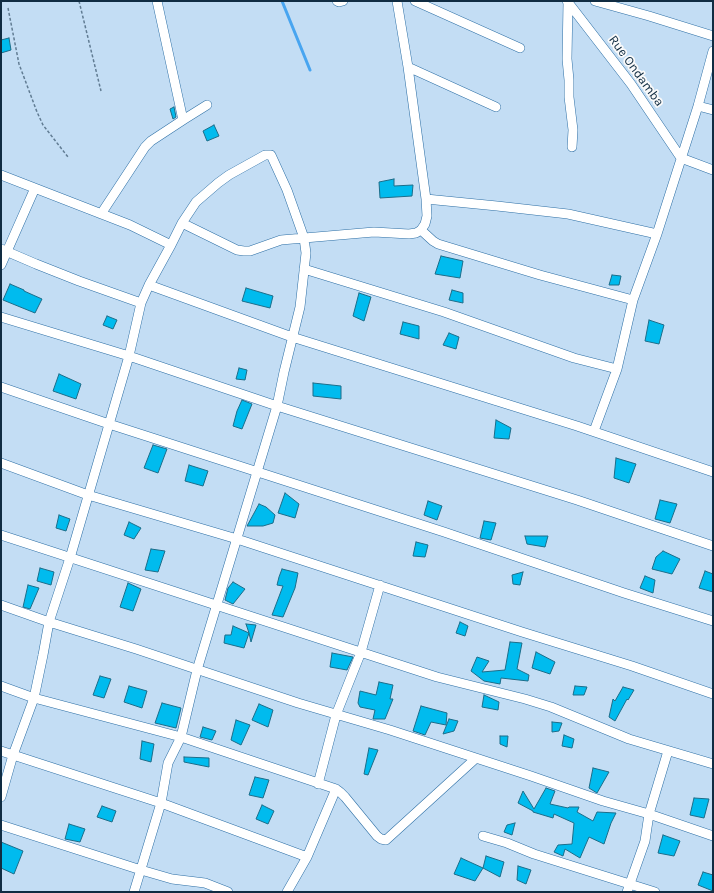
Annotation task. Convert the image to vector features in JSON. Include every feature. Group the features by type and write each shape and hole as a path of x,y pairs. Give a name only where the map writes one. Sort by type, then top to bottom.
{"street":[{"path":"157,1 183,120"},
{"path":"337,1 343,1"},
{"path":"182,223 237,250 244,251 250,251 281,240 350,233 374,232 409,234 416,233 421,230 425,224 427,216 426,200 408,67 397,1"},
{"path":"415,1 520,48"},
{"path":"570,1 567,59 569,97 573,130 572,147"},
{"name":"Rue Ondamba","path":"570,1 631,84 681,158"},
{"path":"595,1 650,16 713,36"},
{"path":"594,431 617,369 633,300 657,234 698,106 713,51"},
{"path":"408,67 496,107"},
{"path":"101,214 145,147 151,141 207,105"},
{"path":"698,106 713,110"},
{"path":"1,797 13,755 34,698 44,655 49,622 70,558 129,356 141,302 182,223 196,202 229,175 265,155 271,155 287,190 304,238 306,252 300,307 277,406 198,670 180,737 168,763 161,804 134,892"},
{"path":"681,158 713,170"},
{"path":"1,175 130,224 171,245"},
{"path":"1,265 4,250 35,188"},
{"path":"426,200 568,214 657,234"},
{"path":"421,230 438,244 540,275 633,300"},
{"path":"4,250 79,281 141,302"},
{"path":"304,269 444,312 574,358 617,369"},
{"path":"149,285 292,337 594,431 713,472"},
{"path":"1,316 129,356 277,406 577,500 713,546"},
{"path":"1,387 257,473 444,532 624,593 713,621"},
{"path":"1,463 88,495 237,539 514,630 632,666 713,694"},
{"path":"1,535 437,677 525,699 629,739 713,764"},
{"path":"318,784 336,715 361,652 380,585"},
{"path":"1,605 298,703 390,730 713,836"},
{"path":"1,686 34,698 180,737 336,790 344,796 377,836 386,840 475,758"},
{"path":"628,888 645,841 649,814 668,750"},
{"path":"1,751 161,804 307,857"},
{"path":"287,892 307,857 336,790"},
{"path":"1,825 141,870 172,879 191,880 206,883 228,892"},
{"path":"482,836 508,843 628,888 655,892"}],"path":[{"path":"80,1 101,91"},
{"path":"8,8 19,64 37,112 43,126 68,157"}],"building":[{"path":"9,38 11,50 1,53 1,40"},
{"path":"174,107 176,117 173,119 170,109"},
{"path":"214,125 219,136 207,141 203,131"},
{"path":"394,179 394,186 413,185 412,196 380,198 379,182"},
{"path":"441,256 463,261 460,278 435,274"},
{"path":"612,275 621,276 619,285 609,285"},
{"path":"10,284 42,299 35,313 3,300"},
{"path":"246,288 273,296 270,308 242,301"},
{"path":"452,290 463,293 463,303 449,300"},
{"path":"359,293 371,297 364,321 353,316"},
{"path":"107,316 117,320 113,329 103,325"},
{"path":"649,320 664,325 659,344 645,341"},
{"path":"403,322 419,326 419,339 400,334"},
{"path":"449,333 459,337 456,349 443,345"},
{"path":"239,368 247,370 245,380 236,379"},
{"path":"59,374 81,384 76,399 53,391"},
{"path":"313,383 341,386 341,399 313,396"},
{"path":"242,400 252,404 242,429 233,426"},
{"path":"496,420 511,428 509,439 494,438"},
{"path":"153,445 167,449 158,473 144,468"},
{"path":"616,458 636,464 629,483 614,478"},
{"path":"189,465 208,471 203,486 185,481"},
{"path":"285,493 299,504 295,518 278,513"},
{"path":"660,500 677,504 670,523 655,519"},
{"path":"428,501 442,506 437,520 424,515"},
{"path":"259,504 266,507 275,515 273,523 263,526 247,526"},
{"path":"59,515 70,519 66,531 56,528"},
{"path":"484,521 496,523 491,540 480,538"},
{"path":"129,522 141,528 134,539 124,535"},
{"path":"525,536 548,536 545,547 527,544"},
{"path":"416,542 428,545 425,557 413,556"},
{"path":"151,549 165,551 158,572 145,570"},
{"path":"663,551 680,559 672,574 652,569 656,557"},
{"path":"40,568 54,572 51,585 37,581"},
{"path":"282,569 298,573 295,588 283,617 272,615 283,586 277,585"},
{"path":"705,571 713,574 713,592 699,588"},
{"path":"523,572 520,585 513,584 512,575"},
{"path":"645,576 655,580 653,593 640,588"},
{"path":"233,582 245,589 233,604 225,600 228,588"},
{"path":"128,583 141,589 133,611 120,607"},
{"path":"28,585 39,588 30,609 23,607"},
{"path":"460,622 468,626 465,636 456,633"},
{"path":"246,624 256,625 251,642 249,633"},
{"path":"233,626 249,633 244,648 224,643 225,635 231,635"},
{"path":"510,642 522,643 517,669 529,675 528,681 501,678 500,684 484,681 471,671 477,657 489,661 482,672 505,670"},
{"path":"536,652 555,662 550,674 532,668"},
{"path":"332,653 353,657 347,670 330,667"},
{"path":"100,676 111,679 104,698 93,695"},
{"path":"379,682 393,685 390,699 393,699 385,719 373,719 375,710 360,707 358,703 360,691 376,695"},
{"path":"129,686 147,691 142,708 124,702"},
{"path":"575,686 587,687 584,695 573,695"},
{"path":"623,687 634,690 628,700 627,699 615,721 609,717 613,699 615,701"},
{"path":"484,695 499,702 498,710 482,707"},
{"path":"162,703 181,708 176,728 155,723"},
{"path":"259,704 273,710 268,727 252,720"},
{"path":"421,706 447,713 446,725 431,722 425,735 413,731"},
{"path":"449,719 458,721 454,731 443,734"},
{"path":"236,720 250,725 241,745 231,740"},
{"path":"552,722 562,723 559,731 552,732"},
{"path":"203,727 216,731 212,740 200,737"},
{"path":"564,735 574,739 572,748 562,746"},
{"path":"500,736 508,736 507,747 500,744"},
{"path":"142,741 154,744 151,762 140,759"},
{"path":"369,748 378,750 368,775 364,774"},
{"path":"184,757 209,758 209,767 184,762"},
{"path":"593,768 609,772 597,793 589,788"},
{"path":"255,777 269,780 263,798 249,795"},
{"path":"546,788 555,791 550,804 568,808 579,807 577,812 593,821 597,812 616,813 604,844 589,837 580,858 565,849 563,856 554,852 558,845 572,844 574,823 554,814 553,818 533,812 518,803 523,791 534,809"},
{"path":"694,798 709,799 704,818 690,815"},
{"path":"262,805 274,811 268,824 256,819"},
{"path":"102,806 116,811 112,822 97,817"},
{"path":"515,823 512,835 504,832 507,825"},
{"path":"69,824 85,829 80,842 65,839"},
{"path":"663,835 680,841 674,856 658,853"},
{"path":"1,842 23,851 14,874 1,868"},
{"path":"486,856 504,862 500,877 483,868"},
{"path":"461,858 483,868 475,881 454,874"},
{"path":"518,866 531,870 526,884 517,880"},
{"path":"703,872 713,875 713,891 698,885"}],"waterway":[{"path":"282,1 310,70"}]}
